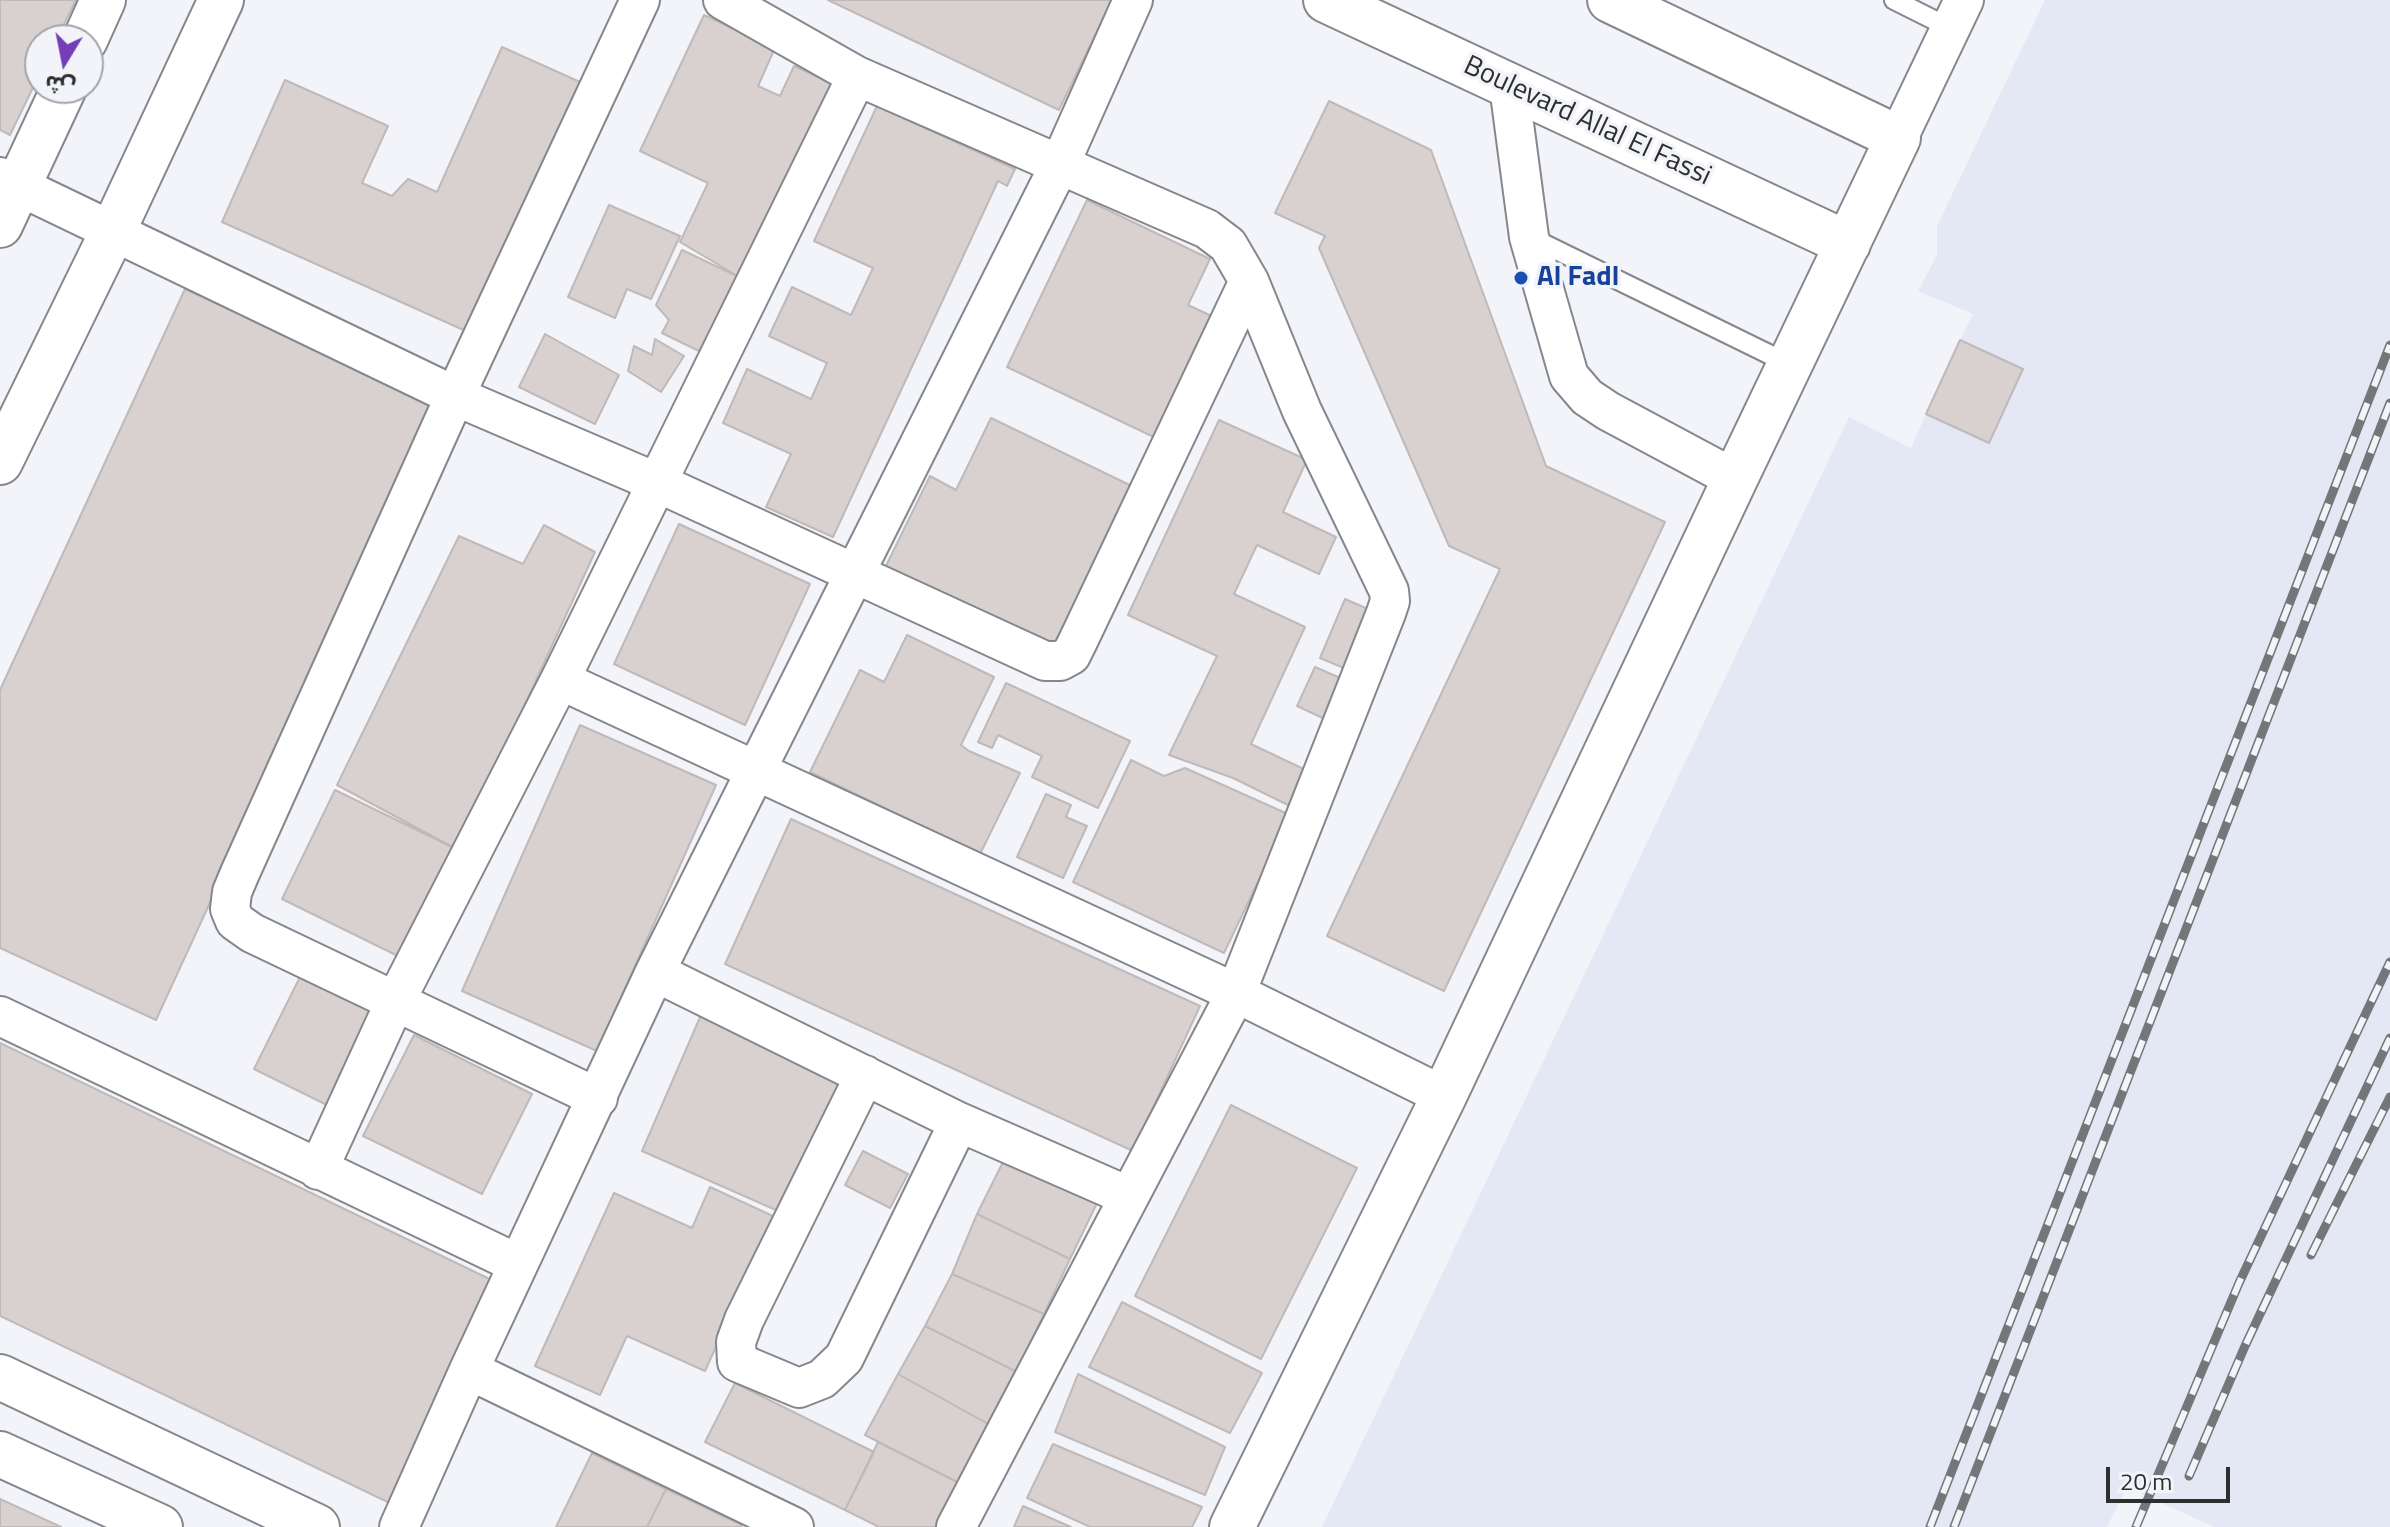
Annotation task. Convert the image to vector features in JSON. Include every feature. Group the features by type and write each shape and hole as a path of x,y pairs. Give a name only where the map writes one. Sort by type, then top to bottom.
{"street":[{"path":"92,24 103,0"},
{"path":"0,462 221,0"},
{"path":"598,1098 252,933 235,921 230,909 240,873 455,396 640,0"},
{"path":"723,0 857,76 1207,229 1228,245 1249,281 1302,411 1385,580 1390,601 1236,993 956,1527"},
{"path":"399,1527 655,972 1060,164 1133,0"},
{"name":"Boulevard Allal El Fassi","path":"1326,0 1848,244"},
{"path":"1610,0 1898,138"},
{"path":"1232,1527 1444,1096 1957,14"},
{"path":"318,1170 395,1002 560,680 857,76"},
{"path":"1509,86 1529,237 1569,376 1587,397 1735,479"},
{"path":"0,225 10,182 55,104"},
{"path":"10,182 455,396 658,483 1045,661 1060,661 1071,655 1249,281"},
{"path":"560,680 1236,993 1444,1096"},
{"path":"655,972 959,1122 1128,1196"},
{"path":"0,1016 518,1264"},
{"path":"865,1075 744,1320 736,1342 737,1362 799,1388 822,1379 844,1358 959,1122"},
{"path":"469,1370 794,1527"},
{"path":"0,1377 317,1527"},
{"path":"0,1454 160,1527"}],"lane":[{"path":"1894,0 1957,14"},
{"path":"1529,237 1791,365"}],"shaded area":[{"path":"2045,0 2390,0 2390,1527 2214,1527 2127,1487 2107,1527 1322,1527 1849,417 1911,448 1926,414 1988,442 2023,369 1960,340 1973,314 1918,291 1937,255 1937,226"}],"building":[{"path":"0,0 76,0 64,24 24,24 25,104 10,135 0,130"},
{"path":"828,0 1112,0 1059,110"},
{"path":"704,15 775,48 758,86 780,96 794,66 844,89 741,278 680,242 708,183 640,151"},
{"path":"502,47 580,82 468,332 222,222 285,80 388,126 362,183 392,196 408,179 437,192"},
{"path":"1329,101 1431,150 1546,466 1665,522 1444,991 1327,936 1500,569 1449,546 1319,248 1325,236 1275,213"},
{"path":"877,106 1015,169 1007,186 998,181 833,537 766,507 791,454 723,423 747,369 811,399 827,363 769,336 792,287 851,315 873,268 814,241"},
{"path":"1087,200 1210,259 1188,305 1218,319 1160,440 1007,367"},
{"path":"609,205 680,236 651,299 627,289 615,318 568,297"},
{"path":"682,250 741,278 705,354 662,333 669,320 656,305"},
{"path":"185,289 439,405 156,1020 0,948 0,690"},
{"path":"545,334 619,375 595,424 519,387"},
{"path":"655,339 684,356 661,392 628,371 634,346 652,355"},
{"path":"1960,340 2023,369 1989,443 1926,414"},
{"path":"991,418 1138,489 1057,656 883,572 930,476 956,490"},
{"path":"1219,420 1307,460 1283,512 1336,537 1319,574 1257,545 1234,594 1305,627 1251,744 1310,772 1290,806 1233,778 1169,755 1217,656 1128,615"},
{"path":"679,524 810,584 745,725 614,664"},
{"path":"544,525 595,552 458,850 337,785 459,536 523,564"},
{"path":"1345,599 1375,612 1351,671 1320,658"},
{"path":"907,635 994,677 961,745 1020,773 980,854 810,772 860,670 884,682"},
{"path":"1315,667 1347,681 1329,721 1297,706"},
{"path":"1006,683 1130,741 1098,808 1032,777 1042,756 998,735 992,748 978,742"},
{"path":"580,725 716,785 597,1051 462,991"},
{"path":"1131,760 1164,776 1185,768 1290,815 1224,953 1073,882"},
{"path":"335,790 458,850 404,959 282,899"},
{"path":"1046,794 1071,805 1066,817 1087,826 1063,878 1017,857"},
{"path":"791,819 1200,1006 1133,1151 725,964"},
{"path":"302,973 376,1010 329,1106 254,1069"},
{"path":"701,1015 845,1078 785,1214 642,1151"},
{"path":"414,1035 532,1094 482,1194 363,1136"},
{"path":"0,1043 502,1285 396,1506 0,1316"},
{"path":"1231,1105 1357,1168 1261,1359 1135,1296"},
{"path":"863,1151 908,1174 890,1208 845,1185"},
{"path":"1005,1158 1098,1201 1070,1259 977,1214"},
{"path":"710,1187 775,1217 705,1371 627,1336 600,1395 535,1366 614,1193 692,1228"},
{"path":"977,1214 1070,1259 1044,1314 952,1274"},
{"path":"952,1274 1044,1314 1017,1372 925,1326"},
{"path":"1122,1302 1262,1373 1230,1433 1089,1367"},
{"path":"925,1326 1017,1372 990,1425 898,1374"},
{"path":"898,1374 990,1425 961,1484 865,1435"},
{"path":"1078,1374 1225,1447 1205,1495 1055,1432"},
{"path":"735,1383 874,1452 845,1510 705,1442"},
{"path":"878,1442 961,1484 938,1527 879,1527 845,1510"},
{"path":"1053,1444 1202,1507 1192,1527 1090,1527 1027,1498"},
{"path":"592,1453 666,1489 647,1527 556,1527"},
{"path":"666,1489 742,1525 647,1527"},
{"path":"0,1499 61,1527 0,1527"},
{"path":"1023,1506 1071,1527 1014,1527"}],"railway":[{"path":"1930,1527 2390,345"},
{"path":"1954,1527 2390,403"},
{"path":"2136,1527 2239,1283 2390,962"},
{"path":"2189,1476 2245,1346 2390,1038"},
{"path":"2311,1255 2390,1097"}],"place":[{"name":"Al Fadl","path":"1521,278"}]}
